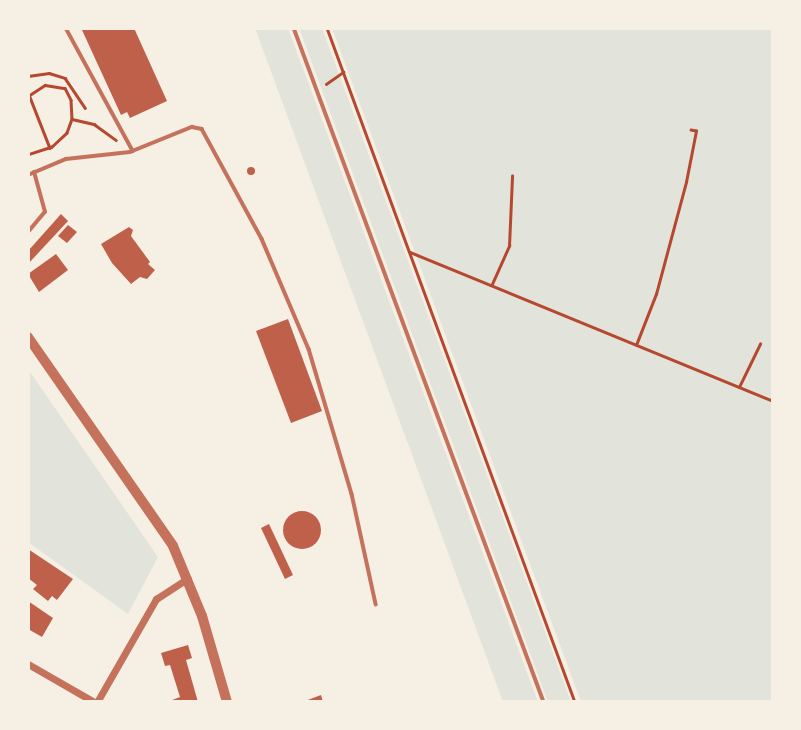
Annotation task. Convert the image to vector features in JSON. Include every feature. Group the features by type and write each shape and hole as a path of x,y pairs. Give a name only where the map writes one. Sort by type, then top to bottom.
{"street":[{"path":"28,337 152,514 188,578 227,702"},
{"path":"28,664 95,702 156,599 188,578"}],"lane":[{"path":"66,28 132,152"},
{"path":"294,28 544,702"},
{"path":"28,175 66,159 132,152 192,127 202,128 262,239 309,349 352,495 376,604"},
{"path":"28,232 45,212 34,172"}],"path":[{"path":"327,28 575,702"},
{"path":"317,90 343,72"},
{"path":"28,76 50,73 65,78 85,108"},
{"path":"28,155 50,148 68,132 72,119 71,100 65,88 45,85 29,94 50,148"},
{"path":"72,119 94,124 132,152"},
{"path":"636,345 656,294 686,182 696,131 691,130"},
{"path":"492,284 509,246 512,176"},
{"path":"410,252 773,401"},
{"path":"739,387 760,344"}],"shaded area":[{"path":"255,28 288,28 538,702 503,702"},
{"path":"299,28 322,28 571,702 548,702"},
{"path":"332,28 773,28 773,702 581,702"},
{"path":"28,369 158,557 128,614 28,542"}],"building":[{"path":"134,28 167,101 130,118 127,112 121,115 82,30"},
{"path":"251,167 255,171 251,175 247,171"},
{"path":"61,214 68,221 28,264 28,251"},
{"path":"68,225 77,232 67,243 58,236"},
{"path":"129,227 133,230 131,236 150,262 148,264 155,270 147,279 140,277 131,284 112,263 101,244"},
{"path":"56,254 68,270 39,292 28,274"},
{"path":"288,319 322,411 291,423 256,331"},
{"path":"302,511 315,517 321,530 315,543 302,549 289,543 283,530 289,517"},
{"path":"269,524 293,575 285,579 261,528"},
{"path":"28,549 73,579 57,600 52,596 48,601 33,589 37,585 28,578"},
{"path":"28,601 53,618 42,637 28,629"},
{"path":"188,645 192,658 186,660 198,702 167,702 180,697 170,665 165,666 161,653"},
{"path":"321,695 323,702 305,702 305,701"}]}
